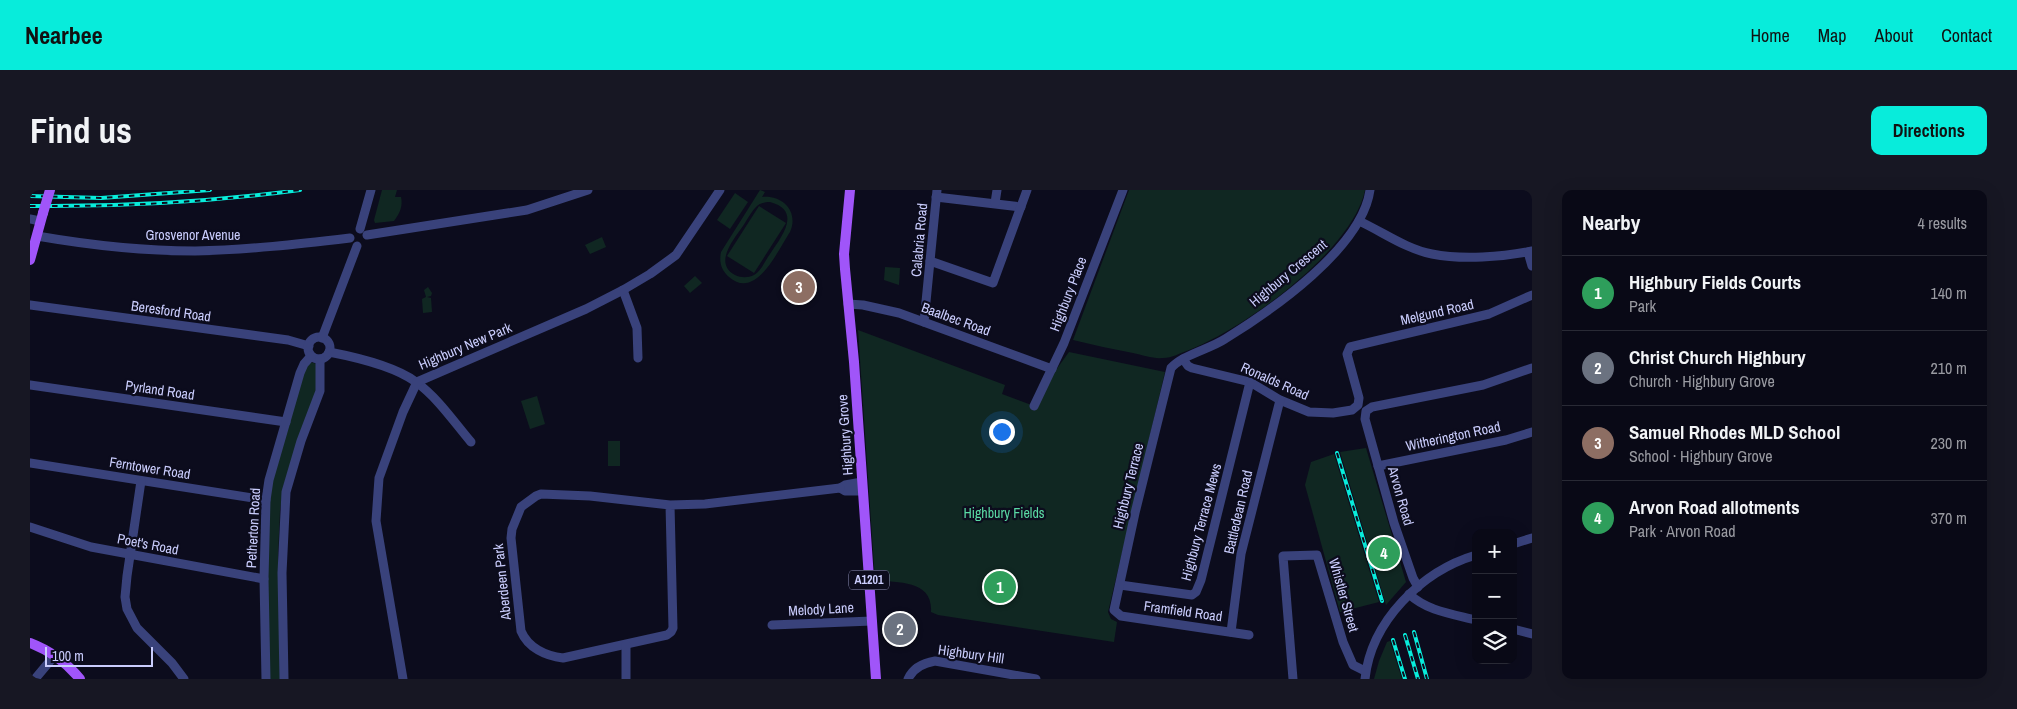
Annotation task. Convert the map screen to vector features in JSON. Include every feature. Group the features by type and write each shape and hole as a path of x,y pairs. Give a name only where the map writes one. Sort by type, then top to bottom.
{"main road":[{"path":"30,260 37,236 38,217 50,190"},
{"name":"Highbury Grove","path":"850,190 844,254 876,679"},
{"path":"30,643 56,655 80,679"}],"street":[{"path":"322,338 357,246 365,243 363,232 371,190"},
{"path":"357,246 353,244 350,238 353,232 527,210 588,190"},
{"path":"995,203 997,190"},
{"path":"930,261 994,283 1027,190"},
{"name":"Highbury Place","path":"1034,406 1064,343 1122,190"},
{"name":"Highbury Crescent","path":"1171,368 1183,359 1223,340 1278,303 1334,254 1346,242 1359,220 1369,199 1370,190"},
{"name":"Highbury New Park","path":"403,679 376,521 379,478 416,382 586,309 623,290 676,255 719,191"},
{"path":"937,194 1021,208"},
{"name":"Calabria Road","path":"924,322 937,194"},
{"path":"1359,220 1401,243 1432,254 1460,257 1530,252 1532,266"},
{"name":"Grosvenor Avenue","path":"37,236 113,247 194,251 273,247 350,238"},
{"path":"623,290 637,328 638,358"},
{"name":"Melgund Road","path":"1358,405 1359,398 1347,354 1347,350 1350,347 1488,314 1532,295"},
{"name":"Baalbec Road","path":"848,304 875,307 924,322 1052,369"},
{"name":"Beresford Road","path":"30,305 288,340 308,346"},
{"path":"284,679 282,573 284,509 288,483 301,440 320,391 316,357 308,346 313,339 322,338 329,343 329,352 392,370 416,382 437,401 471,442"},
{"name":"Petherton Road","path":"266,679 264,579 266,500 269,480 301,369 316,357 327,356 329,352"},
{"name":"Ronalds Road","path":"1183,359 1188,366 1250,382 1280,400 1309,412 1349,411 1358,405"},
{"name":"Highbury Terrace","path":"1114,610 1171,368"},
{"name":"Arvon Road","path":"1418,586 1413,578 1394,523 1365,420 1366,411 1372,407 1483,384 1532,368"},
{"name":"Highbury Terrace Mews","path":"1120,585 1192,595 1196,592 1202,580 1250,382"},
{"name":"Pyrland Road","path":"30,385 286,422"},
{"name":"Battledean Road","path":"1231,632 1241,554 1280,400"},
{"name":"Witherington Road","path":"1378,466 1506,440 1532,432"},
{"name":"Ferntower Road","path":"30,463 266,500"},
{"path":"141,481 125,597 126,609 137,628 172,663 184,679"},
{"name":"Aberdeen Park","path":"670,505 673,628 671,632 667,635 626,645 563,658 550,657 523,637 511,538 512,529 521,507 536,496 541,494 590,496 670,505 705,504 840,488 845,491 862,486"},
{"name":"Poet's Road","path":"30,527 83,545 264,579"},
{"path":"1517,543 1532,538"},
{"name":"Whistler Street","path":"1293,679 1283,556 1317,555 1343,642 1353,665 1365,675"},
{"path":"1365,675 1372,648 1385,624 1409,594 1444,568 1472,557"},
{"path":"1409,594 1423,605 1434,610 1472,619"},
{"name":"Framfield Road","path":"1114,610 1121,616 1249,635"},
{"name":"Melody Lane","path":"772,625 872,621"},
{"path":"1517,630 1532,634"},
{"path":"626,645 626,679"},
{"path":"35,679 56,655"},
{"name":"Highbury Hill","path":"908,679 914,670 920,666 935,661 1036,679"}],"green space":[{"path":"382,190 397,190 395,197 401,197 401,206 394,221 375,223 374,220"},
{"path":"760,190 765,192 762,197 770,197 782,202 791,212 792,225 790,232 773,260 757,278 748,283 739,283 729,277 721,266 721,252","holes":["770,202 780,206 787,218 786,225 784,232 763,266 752,276 742,277 735,275 729,270 725,258 735,237 752,211 758,206"]},
{"path":"1129,190 1365,190 1356,213 1340,237 1319,261 1293,285 1266,306 1212,340 1173,356 1159,358 1073,340"},
{"path":"735,193 748,202 730,229 717,220"},
{"path":"759,206 786,223 754,273 727,256"},
{"path":"602,237 606,247 590,254 585,245"},
{"path":"885,267 900,268 899,285 884,280"},
{"path":"695,276 702,283 690,293 684,286"},
{"path":"428,287 432,293 431,296 427,297 431,298 432,312 423,313 422,299 426,297 424,290"},
{"name":"Highbury Fields","path":"858,330 1005,385 1002,394 1037,407 1053,374 1069,352 1165,372 1108,612 1111,619 1117,622 1114,642 938,615 931,612 930,602 926,594 913,585 875,580"},
{"path":"310,362 317,364 319,385 284,484 280,510 278,556 280,679 268,679 266,579 270,489 302,374"},
{"path":"537,396 545,424 530,429 521,401"},
{"path":"608,441 620,441 620,466 608,466"},
{"path":"1366,448 1406,582 1386,605 1340,452"},
{"path":"1334,454 1379,602 1340,612 1305,485 1311,462"},
{"path":"1390,641 1402,679 1374,679 1387,642"}],"railway":[{"path":"30,196 101,198 210,190"},
{"path":"30,206 98,206 165,203 233,198 300,190"},
{"path":"1337,453 1382,601"},
{"path":"1414,632 1427,679"},
{"path":"1405,635 1418,679"},
{"path":"1393,640 1405,679"}],"place":[{"name":"Samuel Rhodes MLD School","path":"799,287"},
{"name":"Arvon Road allotments","path":"1384,553"},
{"name":"Highbury Fields Courts","path":"1000,587"},
{"name":"Christ Church Highbury","path":"900,629"}]}
